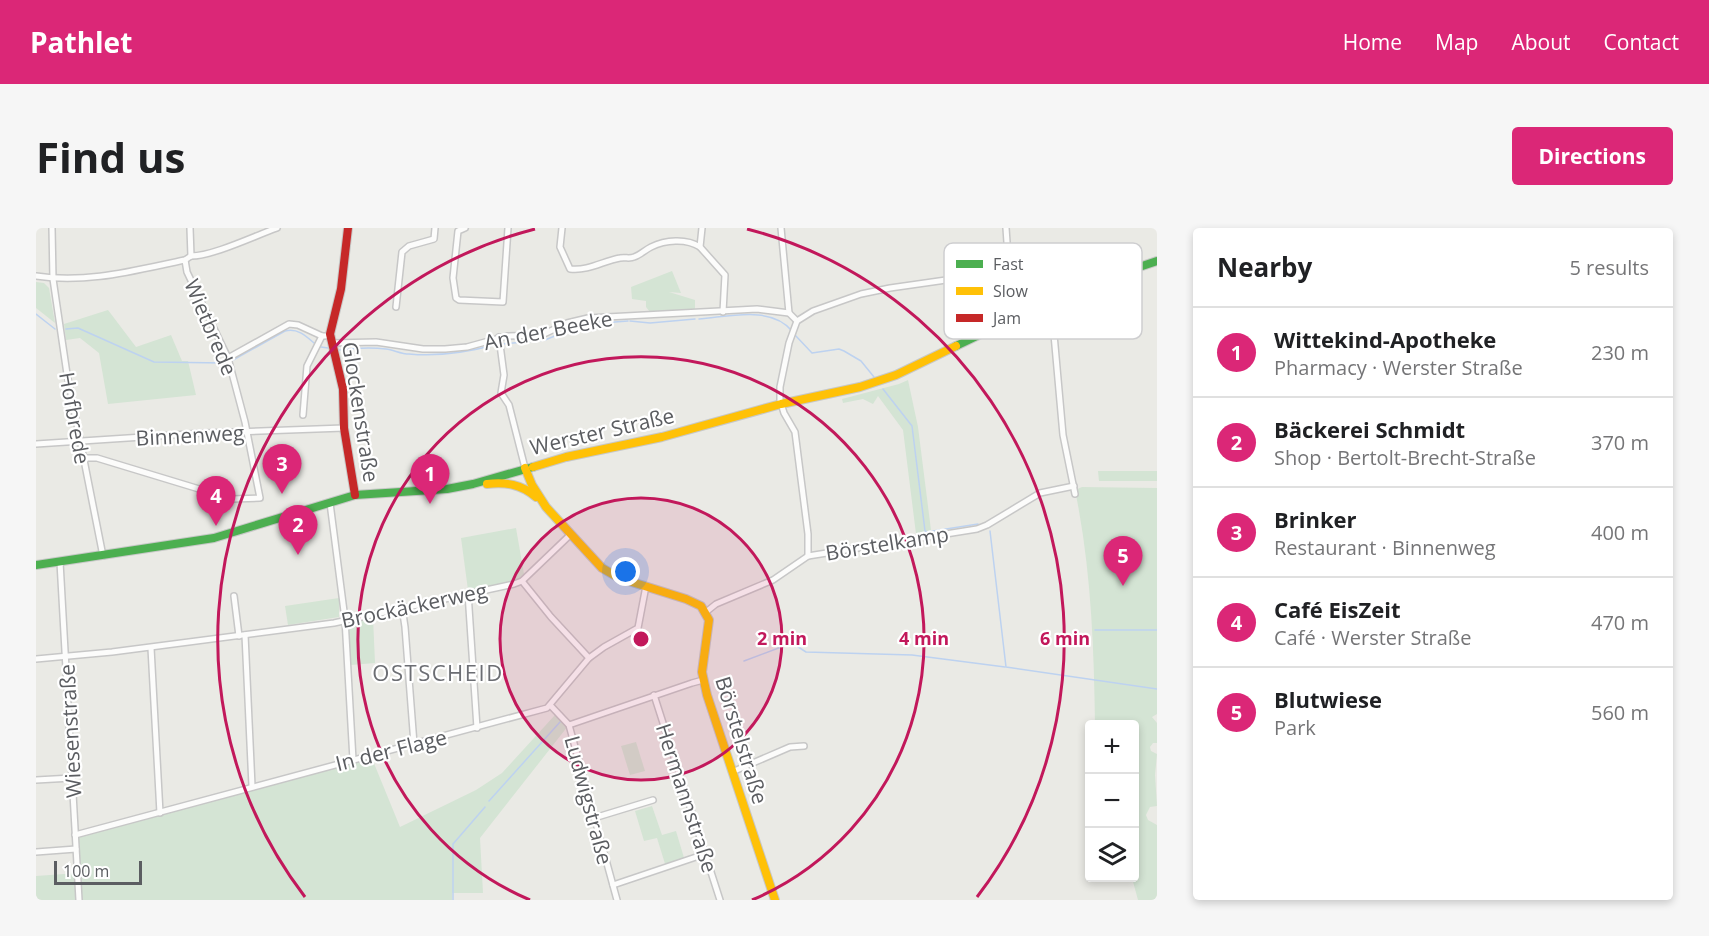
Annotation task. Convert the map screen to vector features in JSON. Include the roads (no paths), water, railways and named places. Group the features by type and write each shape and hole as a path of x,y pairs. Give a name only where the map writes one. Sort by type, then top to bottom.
{"main road":[{"name":"Glockenstraße","path":"348,228 341,289 328,338 343,389 344,428 355,495"},
{"name":"Werster Straße","path":"1142,266 1157,261"},
{"name":"Werster Straße","path":"36,566 214,538 355,495 447,489 473,484 584,453 662,437 781,404 883,381 971,339"},
{"path":"525,468 532,485 546,507"},
{"path":"473,484 505,483 526,488 546,507 596,564 619,578 696,602 706,612"},
{"name":"Börstelstraße","path":"706,612 709,627 703,680 775,900"}],"street":[{"name":"Hofbrede","path":"52,228 53,279 79,442 103,556"},
{"name":"Wietbrede","path":"190,228 191,256 185,260 188,272 228,358 245,422 260,498"},
{"path":"191,256 217,250 276,228"},
{"path":"396,307 402,252 409,246 434,239 435,228"},
{"path":"465,228 458,231 453,286 456,298 503,302 508,228"},
{"path":"562,228 561,247 570,269 577,270 595,267 620,258 634,258 667,241 696,244 725,275 723,312"},
{"path":"700,247 702,228"},
{"path":"781,228 789,313 795,323"},
{"path":"1006,228 1007,243"},
{"path":"36,276 53,279 93,279 185,260"},
{"path":"808,556 808,534 795,432 781,404 780,387 790,335 795,323 813,311 871,292 944,280"},
{"name":"An der Beeke","path":"228,358 289,324 298,325 328,338 423,349 445,349 467,346 499,337 542,335 567,323 588,318 757,309 789,313"},
{"path":"499,337 504,375 501,393 508,405 525,468"},
{"path":"303,415 307,366 328,338"},
{"path":"1054,339 1063,435 1075,494"},
{"name":"Binnenweg","path":"36,444 245,431 344,428"},
{"name":"Binnenweg","path":"82,458 97,458 232,499 260,498"},
{"name":"Börstelkamp","path":"706,612 716,604 773,580 808,556 977,529 1040,493 1074,486"},
{"path":"330,503 345,619 353,760"},
{"path":"570,535 522,581 589,658"},
{"name":"Wiesenstraße","path":"60,562 79,900"},
{"name":"Brockäckerweg","path":"36,659 151,648 334,623 522,581"},
{"path":"551,706 589,658 638,628 646,586"},
{"path":"468,593 477,728"},
{"path":"234,596 242,636 252,786"},
{"path":"402,608 414,744"},
{"path":"151,648 160,813"},
{"path":"569,725 703,680"},
{"name":"Hermannstraße","path":"654,695 720,900"},
{"name":"In der Flage","path":"75,835 252,786 477,728 551,706"},
{"name":"Ludwigstraße","path":"551,706 569,725 617,900"},
{"path":"732,772 790,747 804,746"},
{"path":"36,780 72,778"},
{"path":"594,818 653,800"},
{"path":"36,852 76,849"},
{"path":"613,885 705,854"}],"waterway":[{"path":"36,314 55,329"},
{"path":"699,319 748,314 761,315 783,323 792,331"},
{"path":"630,321 650,323 695,319"},
{"path":"588,324 628,321"},
{"path":"503,344 545,340 584,324"},
{"path":"66,329 78,328 154,362 224,363"},
{"path":"233,360 289,330 297,331 314,343"},
{"path":"795,335 812,353 839,349 844,351 861,361 874,377"},
{"path":"339,350 374,348 406,354 431,355 498,344"},
{"path":"321,347 328,348"},
{"path":"883,389 912,426 925,531 978,524"},
{"path":"990,531 1006,667 1157,689"},
{"path":"1095,630 1157,630"},
{"path":"744,661 792,643 806,652 912,655 1005,667"},
{"path":"489,801 560,722"},
{"path":"453,900 453,844 485,807"}],"place":[{"name":"Brinker","path":"282,494"},
{"name":"Wittekind-Apotheke","path":"430,504"},
{"name":"Café EisZeit","path":"216,526"},
{"name":"Bäckerei Schmidt","path":"298,555"},
{"name":"Blutwiese","path":"1123,586"}],"district":[{"name":"OSTSCHEID","path":"438,672"}]}
